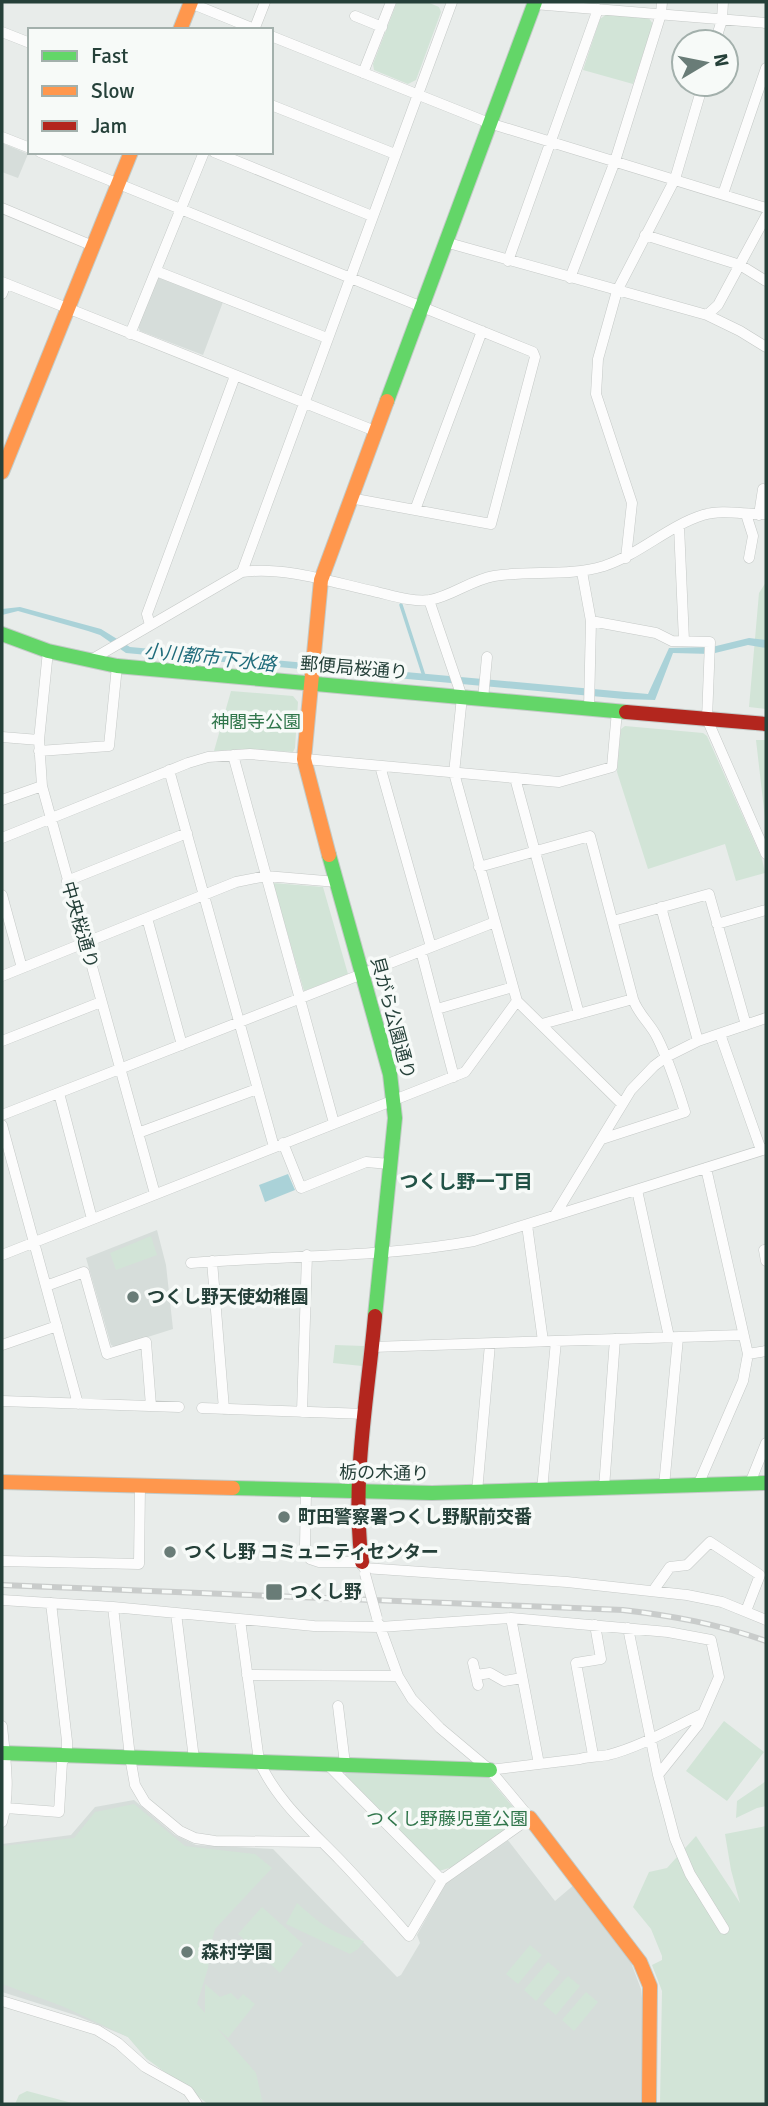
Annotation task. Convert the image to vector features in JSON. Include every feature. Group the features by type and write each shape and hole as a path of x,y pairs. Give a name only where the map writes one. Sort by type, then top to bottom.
{"street":[{"path":"181,28 190,2 253,28"},
{"path":"255,28 265,2"},
{"path":"363,73 391,2"},
{"path":"570,278 615,161 661,14 662,2"},
{"path":"719,28 723,2"},
{"path":"242,572 417,94 447,3"},
{"path":"534,3 766,23"},
{"name":"貝がら公園通り","path":"364,1568 358,1534 359,1493 395,1118 394,1100 390,1074 304,759 309,683 321,580 534,3"},
{"path":"508,261 598,9"},
{"path":"355,16 382,27"},
{"path":"2,32 28,42"},
{"path":"273,37 489,123 766,208"},
{"path":"723,194 766,68"},
{"path":"625,558 632,503 596,394 598,359 617,291 675,179 699,98"},
{"path":"273,106 395,154"},
{"path":"2,137 28,147"},
{"path":"45,154 533,352 535,357 491,524 350,498"},
{"path":"2,472 130,154"},
{"path":"130,334 203,154"},
{"path":"219,154 372,216"},
{"path":"2,208 93,246"},
{"path":"707,315 718,305 766,216"},
{"path":"645,235 740,265 766,281"},
{"path":"444,242 707,315 766,347"},
{"path":"156,271 327,338"},
{"path":"3,287 67,309 375,431"},
{"path":"415,510 482,331"},
{"path":"150,625 147,614 235,376"},
{"path":"89,662 242,572 261,569 409,600 429,600 448,595 491,576 582,572 625,558 705,514 763,514 763,489"},
{"path":"739,546 750,553 753,536 746,514"},
{"path":"679,526 684,642"},
{"path":"582,572 591,621 589,708"},
{"path":"429,600 462,697 454,773 517,1001 622,1104"},
{"path":"591,621 656,633 672,641 710,642 707,719 766,854"},
{"name":"郵便局桜通り","path":"2,634 48,651 117,666 462,697 484,688 589,708 766,724"},
{"name":"中央桜通り","path":"48,651 39,745 42,786 155,1194"},
{"path":"484,688 487,657"},
{"path":"2,737 39,745 109,746 117,666"},
{"path":"2,838 169,770 208,757 233,755 304,759 559,782 612,767 617,711"},
{"path":"233,755 334,1124"},
{"path":"380,766 426,949 436,1009 454,1077"},
{"path":"169,770 257,1089 279,1145 301,1188 366,1162 390,1164"},
{"path":"515,778 579,1014"},
{"path":"2,800 42,786"},
{"path":"67,881 187,833"},
{"path":"480,867 590,836 633,999 666,1057 685,1112 602,1139"},
{"path":"2,976 236,882 266,876 337,882"},
{"path":"613,921 709,894 746,1025"},
{"path":"2,895 22,968"},
{"path":"661,908 698,1041"},
{"path":"718,924 766,910"},
{"path":"147,918 182,1045"},
{"path":"2,1115 495,922"},
{"path":"436,1009 513,987"},
{"path":"542,1024 633,999"},
{"path":"2,1255 465,1072 517,1001"},
{"path":"2,1041 101,1002"},
{"path":"555,1215 639,1080 666,1057 698,1041 766,1017"},
{"path":"191,1263 438,1248 474,1241 764,1150 720,1034"},
{"path":"138,1133 257,1089"},
{"path":"59,1093 92,1219"},
{"path":"2,1125 78,1404"},
{"path":"698,1485 743,1381 748,1354 706,1168"},
{"path":"637,1190 673,1337 664,1486"},
{"path":"527,1225 543,1341"},
{"path":"766,1250 766,1261"},
{"path":"302,1412 307,1255"},
{"path":"212,1261 224,1409"},
{"path":"46,1286 84,1272 107,1354 146,1342 151,1406"},
{"path":"2,1345 57,1326"},
{"path":"372,1347 742,1335"},
{"path":"604,1488 615,1339"},
{"path":"542,1490 556,1341"},
{"path":"477,1492 490,1343"},
{"path":"748,1354 766,1351"},
{"path":"2,1401 179,1407"},
{"path":"202,1408 366,1414"},
{"path":"750,1483 766,1443"},
{"name":"栃の木通り","path":"2,1482 359,1493 766,1483"},
{"path":"2,1562 139,1564 140,1486"},
{"path":"306,1492 305,1546 310,1559 320,1562 687,1595 722,1602 766,1620"},
{"path":"653,1591 670,1567 687,1565 710,1542 760,1575 746,1611"},
{"path":"364,1568 398,1676 412,1699 425,1714 490,1770 640,1962 650,1986 649,2104"},
{"path":"2,1600 113,1607 314,1626 511,1619 668,1632 711,1640 719,1677 698,1725 658,1775"},
{"path":"6,1808 59,1812 62,1762 67,1755 51,1603"},
{"path":"113,1607 131,1757 139,1795 180,1830 195,1838 215,1841 322,1842"},
{"path":"176,1613 194,1759"},
{"path":"511,1619 538,1764"},
{"path":"240,1620 258,1761 279,1798 409,1936 442,1880 530,1818"},
{"path":"593,1755 576,1664 601,1658 595,1625"},
{"path":"628,1628 650,1739 672,1829 684,1859 724,1929"},
{"path":"473,1663 477,1680 490,1673 504,1681 522,1678"},
{"path":"247,1675 398,1676"},
{"path":"338,1706 345,1764"},
{"path":"3,1753 490,1770 606,1755 650,1739 702,1714"},
{"path":"2,1726 6,1808 2,1822"},
{"path":"327,1765 442,1880"},
{"path":"2,2001 97,2030 118,2043 145,2067 188,2091 197,2104"}],"shaded area":[{"path":"2,143 28,154 18,178 2,172"},
{"path":"157,276 223,302 203,355 140,331 138,327"},
{"name":"つくし野天使幼稚園","path":"157,1230 166,1265 173,1329 116,1347 111,1345 86,1258"},
{"name":"森村学園","path":"134,1800 175,1835 196,1845 273,1849 397,1977 401,1975 420,1943 417,1935 446,1883 507,1839 555,1901 575,1884 630,1960 641,1989 645,2026 641,2104 211,2104 193,2079 147,2059 128,2037 75,2015 2,1992 2,1844 71,1835 95,1807"}],"green space":[{"path":"397,2 427,2 439,7 441,12 416,80 408,84 374,70 373,64"},
{"path":"607,14 648,17 653,24 633,84 583,70 600,19"},
{"path":"766,582 766,709 749,707 759,593"},
{"name":"神閣寺公園","path":"231,691 293,696 298,702 293,752 248,749 214,751"},
{"path":"625,726 703,733 707,736 762,859 765,873 736,881 725,844 648,869 617,772 621,729"},
{"path":"756,740 766,740 766,827"},
{"path":"273,883 323,887 348,974 304,991"},
{"path":"151,1236 157,1255 116,1270 110,1253"},
{"path":"335,1345 364,1346 362,1366 333,1363"},
{"path":"724,1721 764,1752 727,1801 686,1771"},
{"name":"つくし野藤児童公園","path":"347,1771 488,1777 522,1818 456,1866 439,1871 344,1776"},
{"path":"766,1781 766,1806 736,1818 737,1801"},
{"path":"134,1804 185,1846 255,1854 272,1868 215,1929 208,1968 197,2004 205,2013 205,1984 220,1997 231,1993 238,2000 243,1994 255,2004 228,2038 217,2028 256,2073 263,2104 208,2104 147,2059 128,2037 62,2006 2,1984 2,1846 74,1838 95,1812"},
{"path":"766,1826 766,2104 660,2104 662,1991 652,1965 662,1960 662,1956 651,1929 633,1907 649,1872 667,1868 696,1836 740,1903 725,1834"},
{"path":"297,1903 336,1932 364,1941 350,1954 286,1924"},
{"path":"262,1907 303,1944 280,1973 238,1934"},
{"path":"530,1945 542,1955 518,1984 506,1974"},
{"path":"548,1962 560,1972 536,2001 524,1990"},
{"path":"568,1976 580,1986 556,2015 543,2004"},
{"path":"586,1992 598,2002 574,2031 562,2020"},
{"path":"27,2091 73,2104 15,2104 19,2095"}],"water":[{"name":"小川都市下水路","path":"20,607 101,629 130,647 648,694 669,648 712,647 749,638 766,640 766,648 748,645 711,654 673,653 655,700 624,699 126,653 100,635 88,631 18,611 2,615 2,609"},
{"path":"288,1174 295,1190 265,1202 259,1185"}],"waterway":[{"path":"401,605 424,676"}],"railway":[{"path":"2,1585 623,1610 696,1621 766,1641"}],"traffic: fast":[{"path":"387,401 535,2"},
{"path":"2,634 48,651 117,666 626,712"},
{"path":"329,855 390,1074 395,1118 375,1316"},
{"path":"233,1488 432,1493 766,1483"},
{"path":"2,1753 490,1770"}],"traffic: slow":[{"path":"181,28 191,2"},
{"path":"2,472 130,154"},
{"path":"329,855 304,759 321,580 387,401"},
{"path":"2,1482 233,1488"},
{"path":"530,1818 640,1962 650,1986 649,2104"}],"traffic: jam":[{"path":"626,712 766,724"},
{"path":"362,1562 359,1470 375,1316"}],"place":[{"name":"つくし野天使幼稚園","path":"133,1297"},
{"name":"町田警察署つくし野駅前交番","path":"284,1517"},
{"name":"つくし野 コミュニティセンター","path":"170,1552"},
{"name":"つくし野","path":"274,1592"},
{"name":"森村学園","path":"187,1952"}],"district":[{"name":"つくし野一丁目","path":"466,1182"}]}
